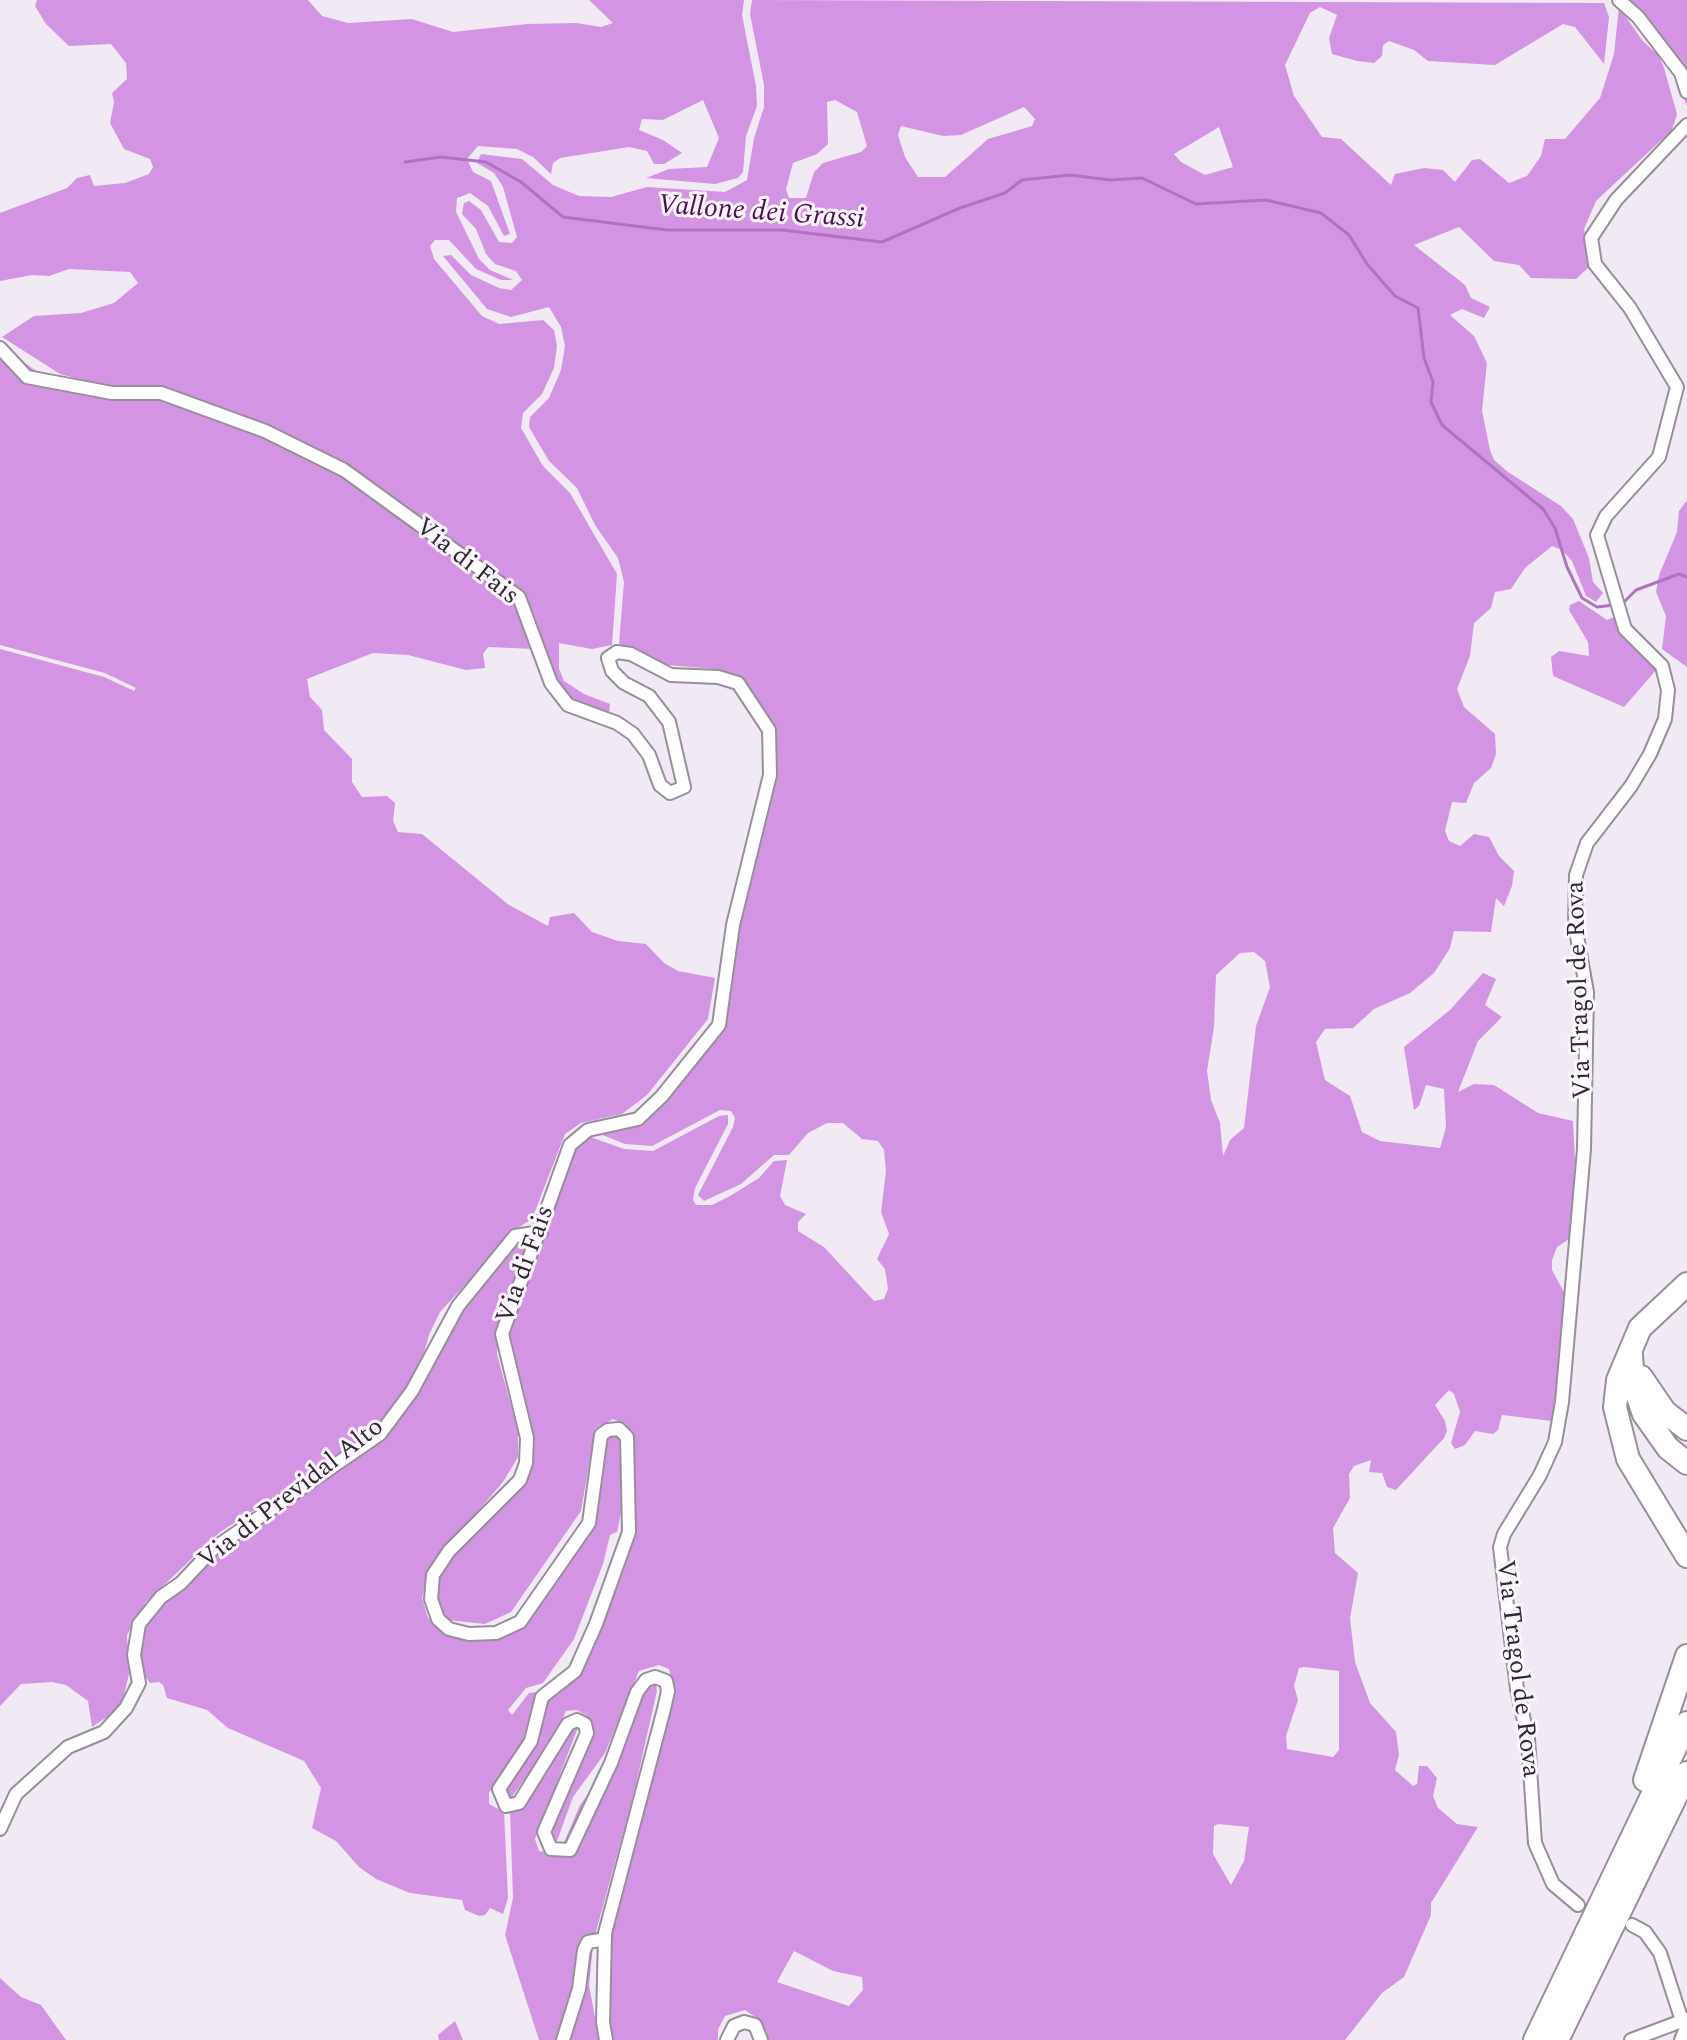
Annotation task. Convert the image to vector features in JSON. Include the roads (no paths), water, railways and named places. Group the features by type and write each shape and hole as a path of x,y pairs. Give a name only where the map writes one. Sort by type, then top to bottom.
{"highway":[{"path":"1687,1284 1640,1328 1618,1380 1615,1407 1619,1435 1641,1485 1667,1520 1687,1556"},
{"path":"1631,1346 1649,1392 1665,1412 1687,1429"},
{"path":"1631,1346 1631,1370 1640,1404 1668,1448 1687,1463"},
{"path":"1608,1883 1687,1656"},
{"path":"1535,2040 1687,1723"},
{"path":"1557,2040 1687,1773"}],"street":[{"path":"1619,0 1638,17 1681,73 1687,92"},
{"name":"Via Tragol de Rova","path":"1578,1905 1553,1884 1535,1843 1528,1739 1517,1689 1500,1547 1504,1534 1540,1475 1555,1442 1562,1402 1584,1149 1587,992 1575,925 1576,875 1587,843 1631,786 1650,754 1665,719 1668,690 1662,666 1625,629 1597,535 1606,516 1659,457 1677,387 1630,308 1595,264 1591,238 1616,200 1687,125"},
{"name":"Via di Fais","path":"0,348 27,377 112,393 161,393 265,431 344,470 519,597 551,683 568,705 617,723 633,734 649,755 660,785 670,793 684,787 669,722 649,696 624,683 612,671 608,658 617,652 631,654 671,675 718,677 738,683 769,730 770,775 733,925 719,1025 662,1096 638,1119 588,1130 570,1145 502,1334 527,1438 526,1463 520,1480 449,1551 433,1575 431,1599 438,1619 449,1629 469,1634 496,1633 520,1622 589,1523 601,1435 608,1430 619,1429 627,1437 629,1532 596,1624 575,1671 542,1697 531,1741 499,1789 506,1806 519,1803 568,1724 577,1720 585,1724 587,1733 544,1832 551,1849 570,1850 611,1763 637,1692 646,1680 655,1677 666,1681 668,1691 664,1709 605,1939 603,2022 606,2040"},
{"name":"Via di Previdal Alto","path":"0,1829 16,1794 68,1747 104,1732 126,1708 139,1683 134,1655 139,1624 161,1597 181,1583 213,1549 380,1434 412,1391 458,1306 515,1236 541,1232"},
{"path":"1632,1925 1645,1932 1660,1953 1685,2022 1681,2040"},
{"path":"563,2040 579,1989 584,1950 588,1942 605,1939"},
{"path":"727,2040 734,2026 744,2022 755,2025 761,2040"},
{"path":"1631,2040 1685,2022"}],"waterway":[{"name":"Vallone dei Grassi","path":"405,162 441,157 486,162 521,182 563,217 667,230 782,230 882,242 960,208 1005,193 1022,180 1070,175 1110,180 1142,178 1196,204 1266,200 1321,213 1349,235 1367,264 1395,296 1418,308 1424,358 1433,382 1431,402 1442,425 1543,509 1555,528 1567,567 1582,598 1597,607 1614,605"},
{"name":"Vallone dei Grassi","path":"1622,604 1636,590 1679,574 1687,577"}]}
